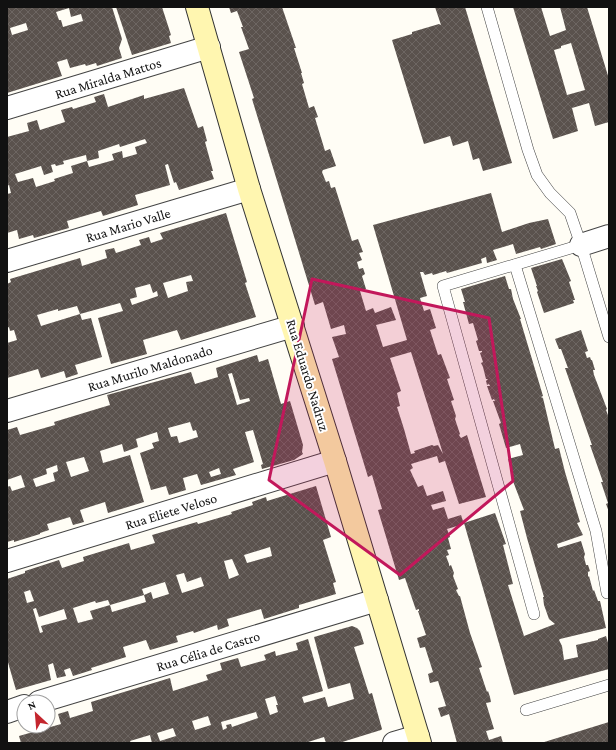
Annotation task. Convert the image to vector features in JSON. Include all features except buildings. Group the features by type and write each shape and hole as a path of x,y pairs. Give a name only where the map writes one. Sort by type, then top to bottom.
{"street":[{"name":"Rua Eduardo Nadruz","path":"197,7 249,189 335,461 419,739"},
{"name":"Rua Miralda Mattos","path":"7,108 209,47"},
{"name":"Rua Mario Valle","path":"7,261 249,189"},
{"path":"581,245 609,236"},
{"name":"Rua Murilo Maldonado","path":"7,410 293,326"},
{"name":"Rua Eliete Veloso","path":"7,561 335,461"},
{"name":"Rua Célia de Castro","path":"56,697 377,600"},
{"path":"394,743 419,739"}],"lane":[{"path":"487,7 528,150 537,175 550,193 570,213 609,338"},
{"path":"534,614 443,286 581,245"},
{"path":"515,265 596,531 607,593"},
{"path":"526,710 609,685"}],"highlighted area":[{"path":"312,279 489,318 513,481 400,575 269,480"}]}
